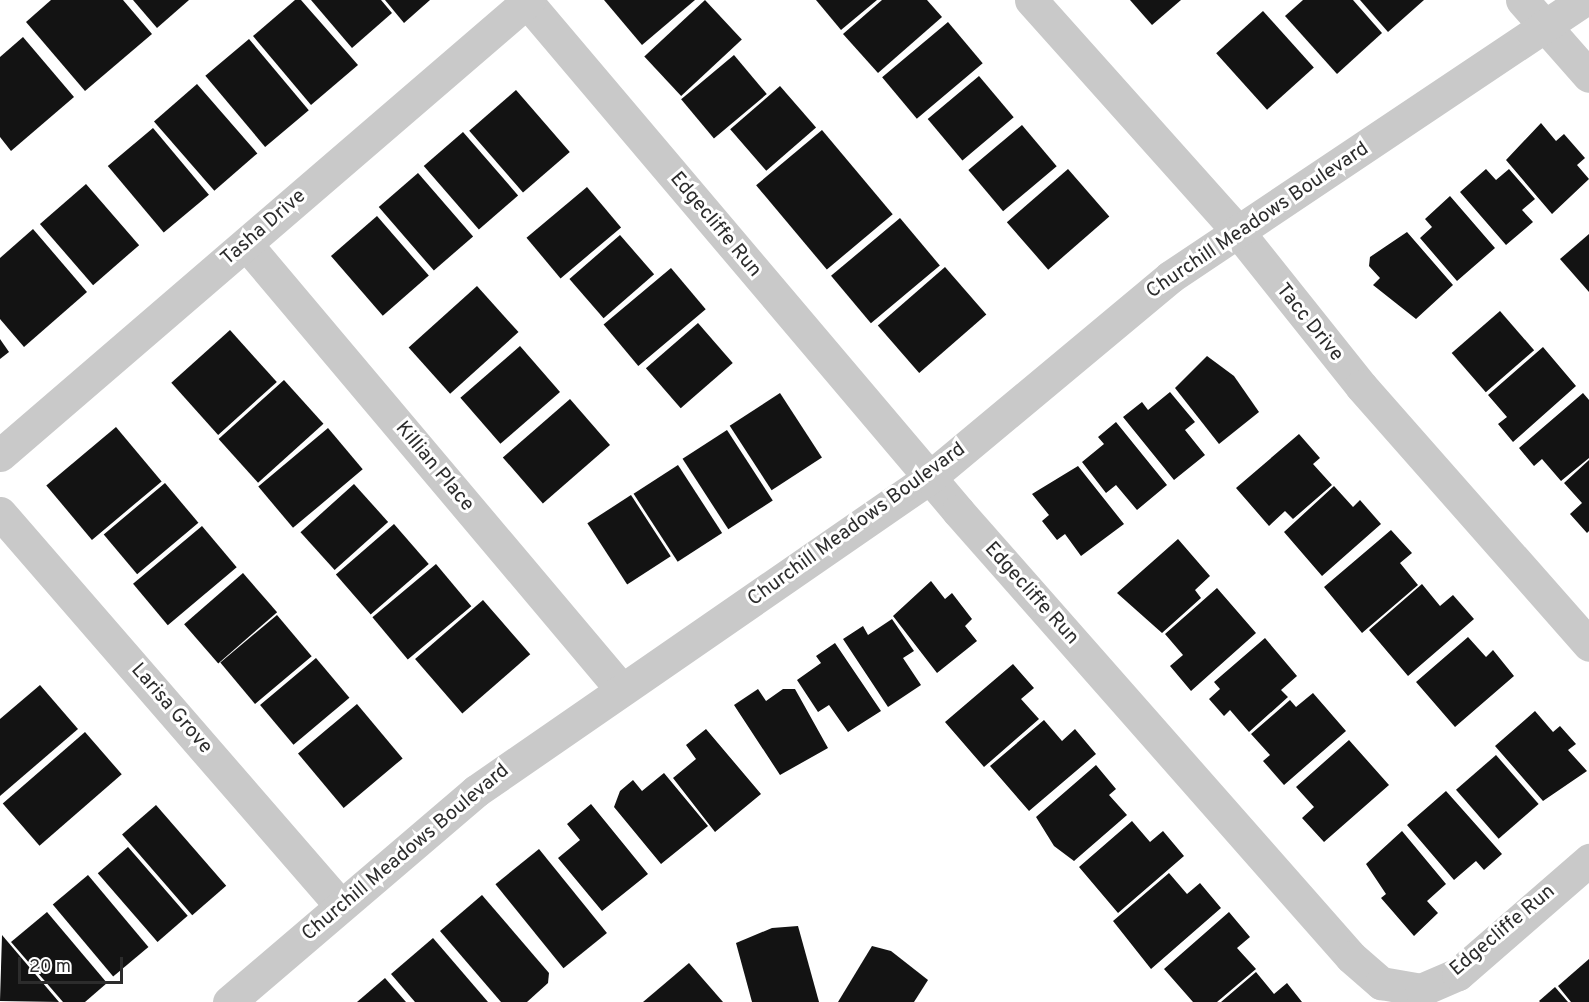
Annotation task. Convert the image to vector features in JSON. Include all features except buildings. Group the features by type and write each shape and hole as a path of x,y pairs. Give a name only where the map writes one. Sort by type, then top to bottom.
{"street":[{"name":"Tacc Drive","path":"1031,0 1239,233 1361,386 1589,645"},
{"path":"1522,0 1589,76"},
{"name":"Churchill Meadows Boulevard","path":"229,1002 476,790 929,478 1170,277 1239,233 1583,0"},
{"name":"Tasha Drive","path":"0,455 528,1"},
{"name":"Edgecliffe Run","path":"528,1 929,478 1343,948 1381,982 1421,990 1458,974 1589,860"},
{"name":"Killian Place","path":"246,244 622,690"},
{"name":"Larisa Grove","path":"0,513 341,906"}]}
